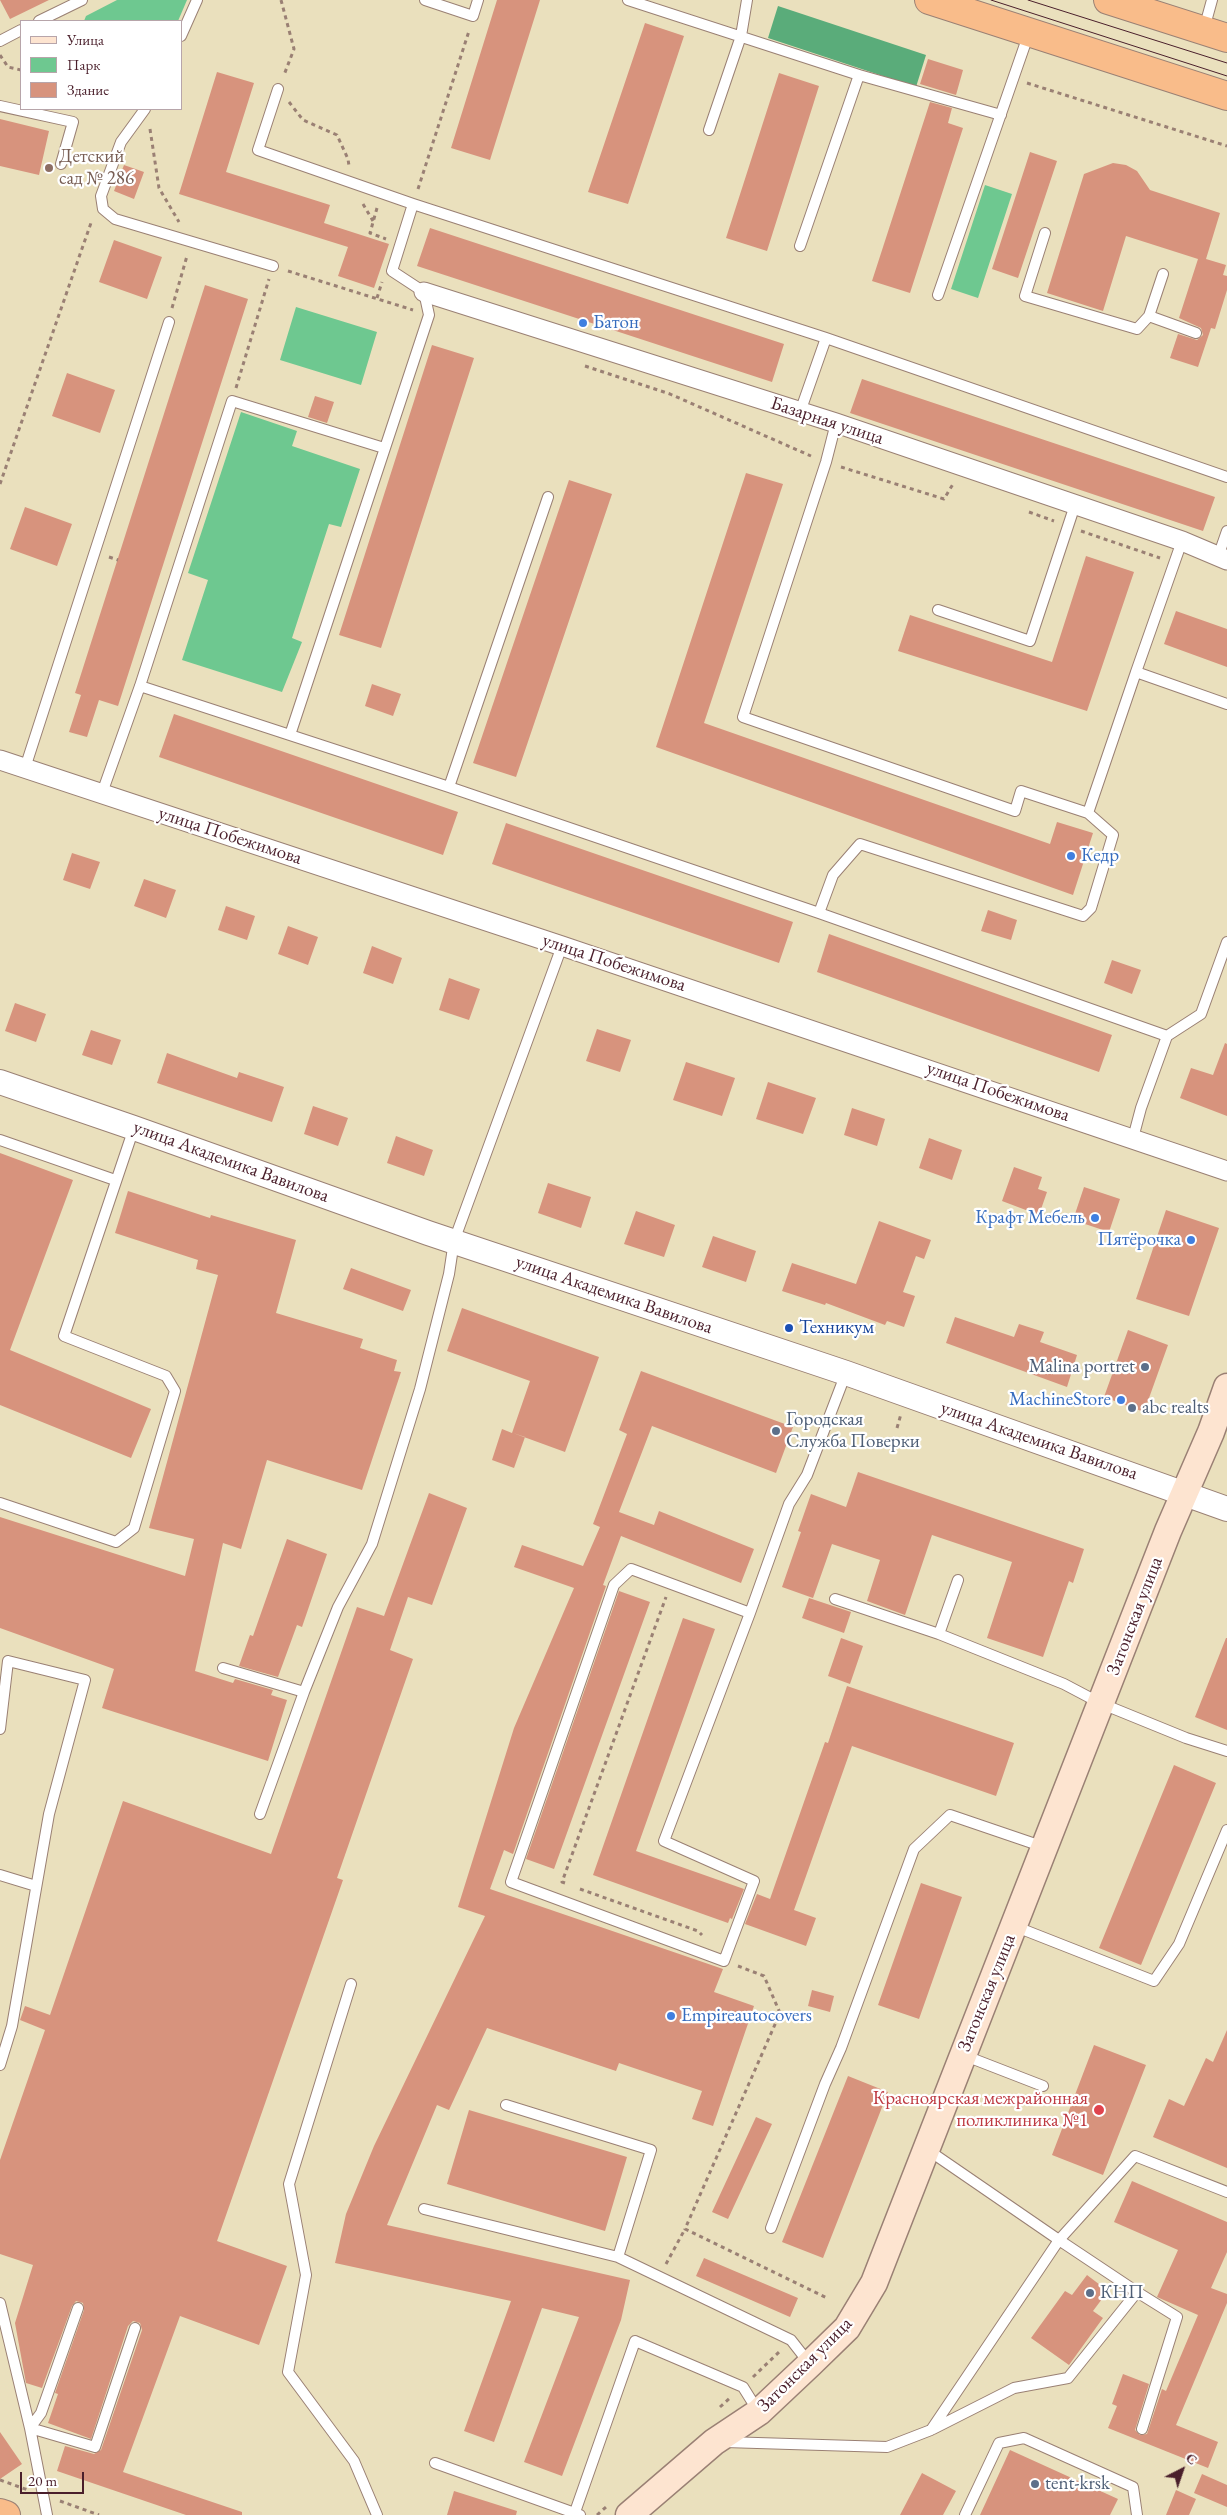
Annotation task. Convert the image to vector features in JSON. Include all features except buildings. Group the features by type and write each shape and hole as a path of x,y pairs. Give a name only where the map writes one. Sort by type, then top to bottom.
{"highway":[{"path":"929,0 1227,96"},
{"path":"1108,0 1215,34"},
{"path":"0,2513 6,2515"}],"main road":[{"name":"Затонская улица","path":"629,2515 714,2442 759,2412 810,2364 847,2328 874,2284 1100,1703 1211,1432 1227,1387"}],"street":[{"name":"Базарная улица","path":"424,292 836,423 1182,541 1223,558"},
{"name":"улица Побежимова","path":"0,760 562,946 1227,1171"},
{"name":"улица Академика Вавилова","path":"0,1082 454,1241 846,1374 1227,1509"}],"lane":[{"path":"41,20 82,0"},
{"path":"182,34 197,0"},
{"path":"425,0 473,16 478,0"},
{"path":"628,0 859,75 1001,115"},
{"path":"709,130 741,36 747,0"},
{"path":"1212,0 1215,34"},
{"path":"0,40 20,30"},
{"path":"938,295 1030,32"},
{"path":"800,246 859,75"},
{"path":"278,89 258,150 413,204 826,338 1227,477"},
{"path":"0,106 73,122 61,164"},
{"path":"147,114 121,142 101,196 103,209 115,220 273,266"},
{"path":"290,735 429,315 424,292 392,271 413,204"},
{"path":"1045,233 1026,296 1137,329 1149,316 1163,274"},
{"path":"1149,316 1196,333"},
{"path":"25,768 169,322"},
{"path":"800,412 826,338"},
{"path":"102,794 140,686 232,401 384,448"},
{"path":"819,913 833,875 860,844 1083,916 1091,908 1112,835 1088,813 1021,791 1014,811 743,717 826,462 836,423"},
{"path":"448,787 548,497"},
{"path":"938,610 1030,641 1075,504"},
{"path":"1223,558 1227,531"},
{"path":"1088,813 1173,562 1182,541"},
{"path":"1136,672 1227,704"},
{"path":"140,686 448,787 819,913 1167,1036"},
{"path":"1133,1138 1141,1108 1167,1036 1201,1014 1227,942"},
{"path":"260,1814 304,1692 338,1607 372,1544 420,1390 450,1274 454,1241 562,946"},
{"path":"0,1503 116,1542 134,1528 175,1390 166,1376 64,1336 134,1128"},
{"path":"0,1140 115,1180"},
{"path":"750,1613 631,1569 614,1585 511,1882 724,1961 754,1881 664,1841 750,1613 789,1504 807,1475 846,1374"},
{"path":"939,1634 958,1580"},
{"path":"835,1599 939,1634 1064,1684 1100,1703 1186,1738 1227,1751"},
{"path":"0,1729 8,1662 85,1680 49,1814 12,2026 0,2065"},
{"path":"223,1668 304,1692"},
{"path":"771,2228 824,2084 842,2048 914,1849 950,1815 1045,1848"},
{"path":"1014,1926 1154,1981 1179,1944 1227,1830"},
{"path":"0,1875 36,1886"},
{"path":"350,1984 289,2184 306,2275 288,2372 354,2461 377,2515"},
{"path":"962,2055 1042,2086"},
{"path":"506,2105 651,2150 618,2257"},
{"path":"926,2148 1059,2240 1177,2318 1142,2429"},
{"path":"932,2430 1059,2240 1135,2156 1227,2192"},
{"path":"424,2210 618,2257 658,2278 791,2340 810,2364"},
{"path":"714,2442 887,2447 932,2430 1014,2388 1068,2378 1137,2292"},
{"path":"0,2303 30,2428 47,2515"},
{"path":"30,2428 42,2414 78,2308"},
{"path":"30,2428 94,2447 135,2328"},
{"path":"434,2463 578,2514 634,2341 743,2387 759,2412"},
{"path":"965,2515 999,2443 1024,2438 1133,2487 1137,2515"}],"path":[{"path":"280,0 294,49 278,89 303,120 337,135 348,158 350,182"},
{"path":"413,204 473,16"},
{"path":"0,55 8,66 20,70"},
{"path":"1015,78 1227,146"},
{"path":"147,114 159,188 191,242 169,322"},
{"path":"0,484 101,196"},
{"path":"232,401 273,266 429,315"},
{"path":"577,364 670,394 826,462 944,499 953,484 962,487"},
{"path":"1024,510 1068,527 1173,562"},
{"path":"658,2278 685,2229 780,2014 764,1976 724,1961 698,1931 562,1882 671,1584"},
{"path":"685,2229 827,2298"}],"green space":[{"path":"117,0 187,0 178,20 84,20 86,16"},
{"path":"778,6 926,55 916,87 768,38"},
{"path":"985,185 1012,194 978,298 951,289"},
{"path":"296,307 377,332 361,385 280,360"},
{"path":"241,412 297,431 292,446 360,469 341,527 329,524 292,638 302,642 282,692 182,660 208,580 188,573"}],"tram line":[{"path":"991,0 1227,76"},
{"path":"1028,0 1227,63"}],"place":[{"name":"Детский сад № 286","path":"49,168"},
{"name":"Батон","path":"583,323"},
{"name":"Кедр","path":"1071,856"},
{"name":"Крафт Мебель","path":"1095,1218"},
{"name":"Пятёрочка","path":"1191,1240"},
{"name":"Техникум","path":"789,1328"},
{"name":"Malina portret","path":"1145,1367"},
{"name":"MachineStore","path":"1121,1400"},
{"name":"abc realts","path":"1132,1408"},
{"name":"Городская Служба Поверки","path":"776,1431"},
{"name":"Empireautocovers","path":"671,2016"},
{"name":"Красноярская межрайонная поликлиника №1","path":"1099,2110"},
{"name":"КНП","path":"1090,2293"},
{"name":"tent-krsk","path":"1035,2484"}]}
